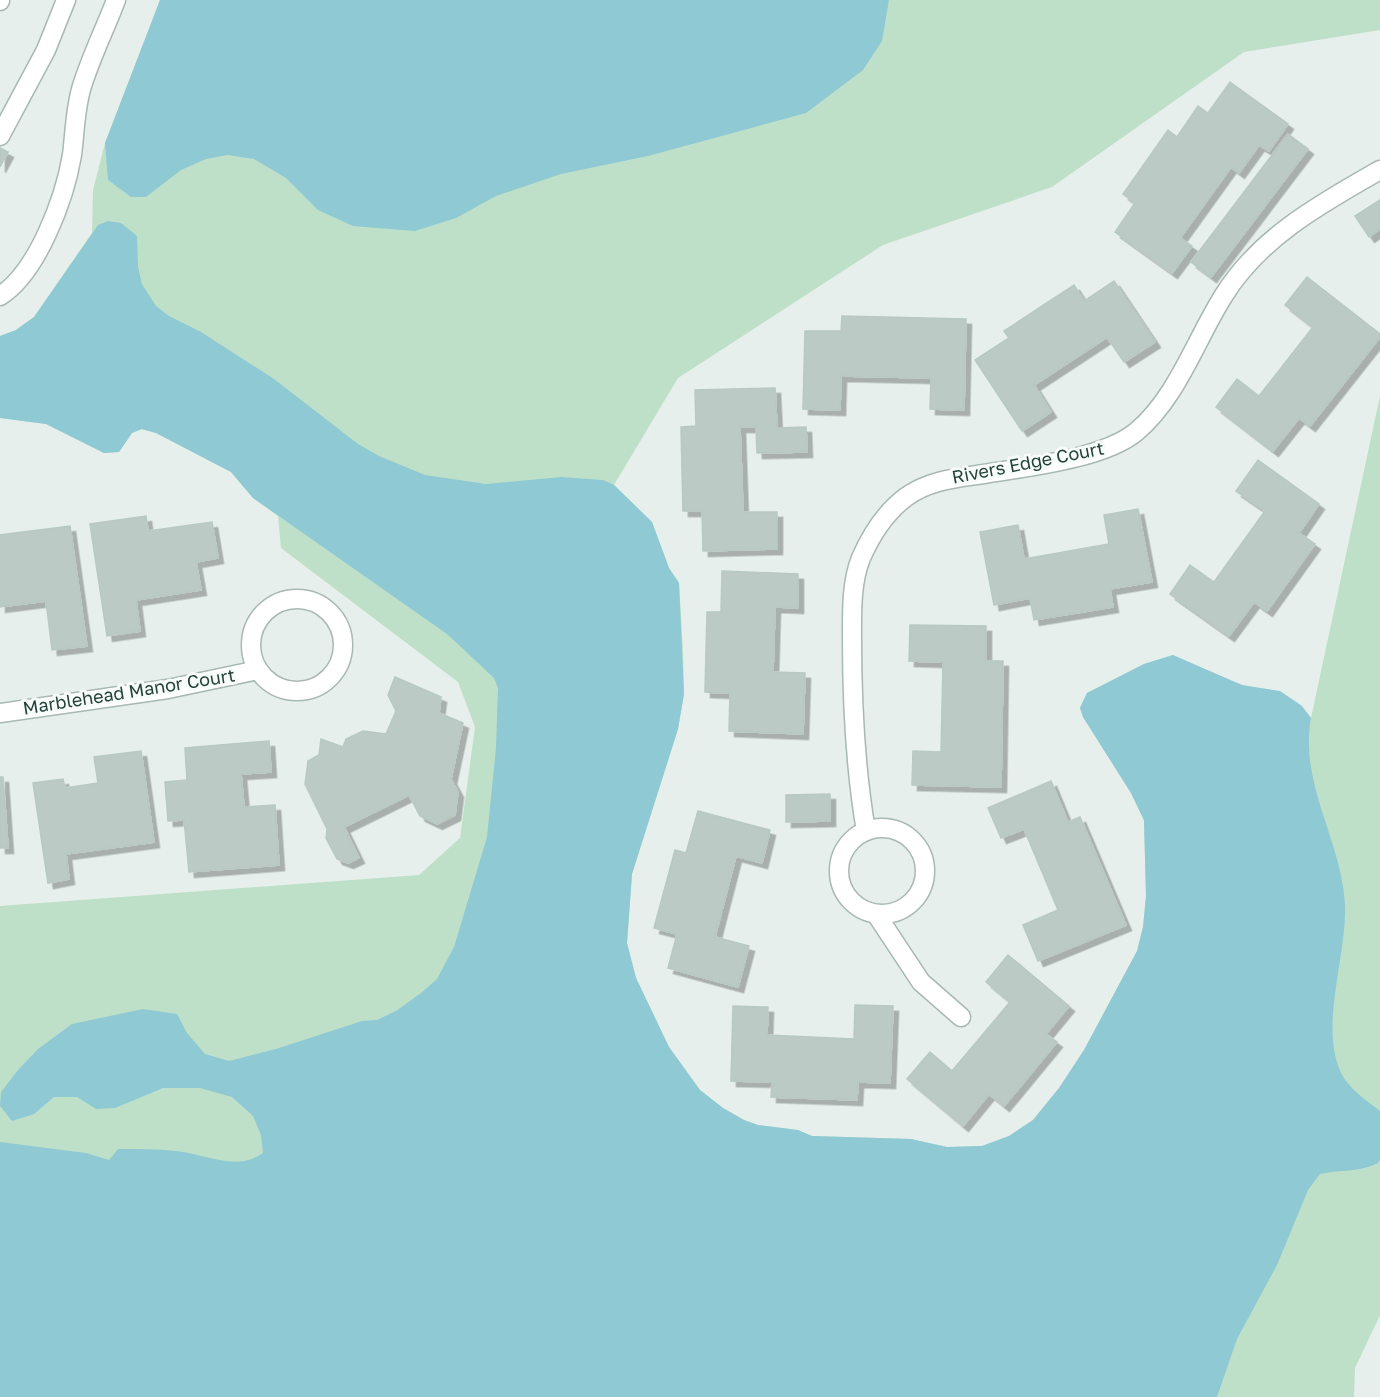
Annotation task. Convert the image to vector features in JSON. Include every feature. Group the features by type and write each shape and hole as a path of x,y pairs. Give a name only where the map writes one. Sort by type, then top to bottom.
{"street":[{"path":"0,136 46,50 66,0"},
{"path":"0,296 11,289 32,258 62,194 72,156 82,88 116,0"},
{"name":"Rivers Edge Court","path":"866,831 855,750 852,606 860,560 882,520 907,496 935,482 1043,464 1111,447 1136,432 1159,405 1182,372 1225,293 1248,263 1269,242 1303,216 1380,170"},
{"path":"289,599 304,599 319,603 331,613 340,626 344,640 339,663 326,681 313,689 297,691 282,689 268,681 258,670 252,656 250,641 254,626 262,613 274,604 289,599"},
{"name":"Marblehead Manor Court","path":"0,713 168,689 258,670"},
{"path":"880,828 894,830 908,836 918,846 926,874 915,900 904,909 891,914 876,914 852,902 840,877 840,863 845,849 866,831 880,828"},
{"path":"876,914 921,982 961,1017"}],"green space":[{"path":"160,0 1380,0 1380,30 1244,52 1052,187 883,245 678,378 614,485 652,522 669,568 679,583 684,694 678,729 632,874 627,943 636,978 669,1047 700,1090 723,1108 758,1125 798,1130 812,1136 911,1139 947,1147 982,1146 1009,1136 1033,1120 1059,1088 1084,1050 1137,951 1143,927 1146,896 1144,821 1131,793 1083,717 1080,708 1087,693 1144,664 1173,655 1233,682 1280,693 1293,700 1311,718 1380,396 1380,1315 1355,1368 1354,1397 0,1397 0,906 419,875 460,838 475,727 458,682 281,548 278,516 253,498 231,472 156,433 141,429 132,433 119,452 104,453 46,424 0,418 0,336 16,330 34,317 92,233 93,190 105,143"}],"water":[{"path":"160,0 889,0 882,41 863,70 806,113 648,156 561,174 496,196 456,218 415,231 353,226 318,210 286,178 254,159 228,155 206,159 181,170 146,197 131,197 108,180 105,143"},
{"path":"108,221 121,223 137,236 138,267 142,284 156,306 274,379 358,444 379,456 425,475 486,484 561,477 603,480 614,485 652,522 669,568 679,583 684,694 678,729 632,874 627,943 636,978 669,1047 700,1090 723,1108 744,1120 758,1125 798,1130 812,1136 911,1139 947,1147 982,1146 1009,1136 1033,1120 1059,1088 1084,1050 1137,951 1143,927 1146,896 1144,820 1131,793 1083,717 1080,708 1087,693 1144,664 1173,655 1242,685 1280,691 1302,706 1311,718 1309,742 1311,766 1337,858 1345,905 1333,1012 1335,1054 1341,1073 1348,1084 1380,1111 1380,1159 1378,1163 1363,1168 1320,1174 1308,1190 1277,1265 1237,1339 1217,1397 0,1397 0,1142 86,1153 109,1160 118,1149 176,1151 232,1162 243,1161 263,1153 261,1135 253,1116 232,1097 200,1088 163,1088 115,1108 96,1109 77,1097 54,1097 34,1114 12,1121 0,1106 1,1092 38,1049 72,1024 143,1009 177,1014 187,1033 205,1054 229,1061 276,1049 362,1021 377,1020 396,1011 437,979 454,947 487,837 496,748 498,688 494,678 447,634 253,498 231,472 156,433 142,429 132,433 119,452 104,453 46,424 0,418 0,336 16,330 34,317 98,225"}],"building":[{"path":"1230,82 1288,124 1269,151 1259,145 1239,173 1231,167 1180,238 1192,246 1172,273 1115,232 1135,203 1123,194 1168,130 1177,137 1198,106 1208,113"},
{"path":"1288,134 1308,149 1211,277 1191,262"},
{"path":"0,148 8,152 0,167"},
{"path":"1380,200 1380,229 1369,237 1355,216"},
{"path":"1307,277 1380,334 1380,337 1310,426 1299,418 1273,451 1216,407 1237,379 1259,396 1313,327 1285,305"},
{"path":"1114,281 1155,342 1124,362 1107,337 1034,385 1051,412 1022,431 975,360 1009,338 1004,331 1074,285 1084,301"},
{"path":"842,316 966,319 964,410 930,409 931,378 841,376 840,410 803,409 805,331 841,331"},
{"path":"775,388 777,428 806,427 807,452 757,453 756,427 740,427 743,512 777,512 777,549 703,551 702,511 683,511 681,427 696,426 695,390"},
{"path":"1258,460 1319,504 1299,533 1315,544 1267,611 1254,602 1229,636 1170,594 1190,565 1214,582 1265,511 1236,491"},
{"path":"1138,509 1152,582 1110,589 1113,607 1034,620 1030,598 994,605 980,532 1018,525 1024,559 1109,544 1104,515"},
{"path":"146,516 148,531 212,522 218,558 196,562 201,590 136,600 140,631 107,636 90,524"},
{"path":"70,526 87,646 52,650 46,601 0,607 0,535"},
{"path":"722,571 798,574 798,608 775,607 773,672 805,673 803,734 729,731 730,693 705,692 707,612 721,612"},
{"path":"910,625 986,626 986,661 1003,661 1001,787 912,785 913,751 941,752 943,662 909,661"},
{"path":"395,677 441,697 439,713 463,723 451,779 458,792 455,815 437,824 420,816 409,795 344,827 359,858 348,863 337,859 326,838 327,829 305,784 308,761 319,755 321,739 343,747 346,739 363,731 386,734 396,711 388,695"},
{"path":"269,741 271,772 241,774 244,807 275,805 279,865 189,872 184,820 168,821 165,782 187,780 185,748"},
{"path":"141,751 154,842 66,854 69,879 48,883 33,783 63,779 65,788 98,783 94,757"},
{"path":"0,777 3,777 8,848 0,848"},
{"path":"1051,781 1068,822 1080,817 1126,925 1038,961 1023,925 1058,910 1024,829 1001,838 988,808"},
{"path":"830,794 830,821 786,822 786,795"},
{"path":"698,811 770,830 762,863 736,856 715,937 749,946 738,987 668,968 677,934 654,928 675,850 686,853"},
{"path":"1008,955 1069,1006 1046,1034 1057,1042 1004,1106 989,1094 963,1126 907,1079 930,1052 952,1071 1010,1002 986,982"},
{"path":"855,1005 893,1006 890,1083 858,1082 857,1100 771,1097 772,1082 731,1081 733,1006 768,1007 767,1035 854,1039"}]}
